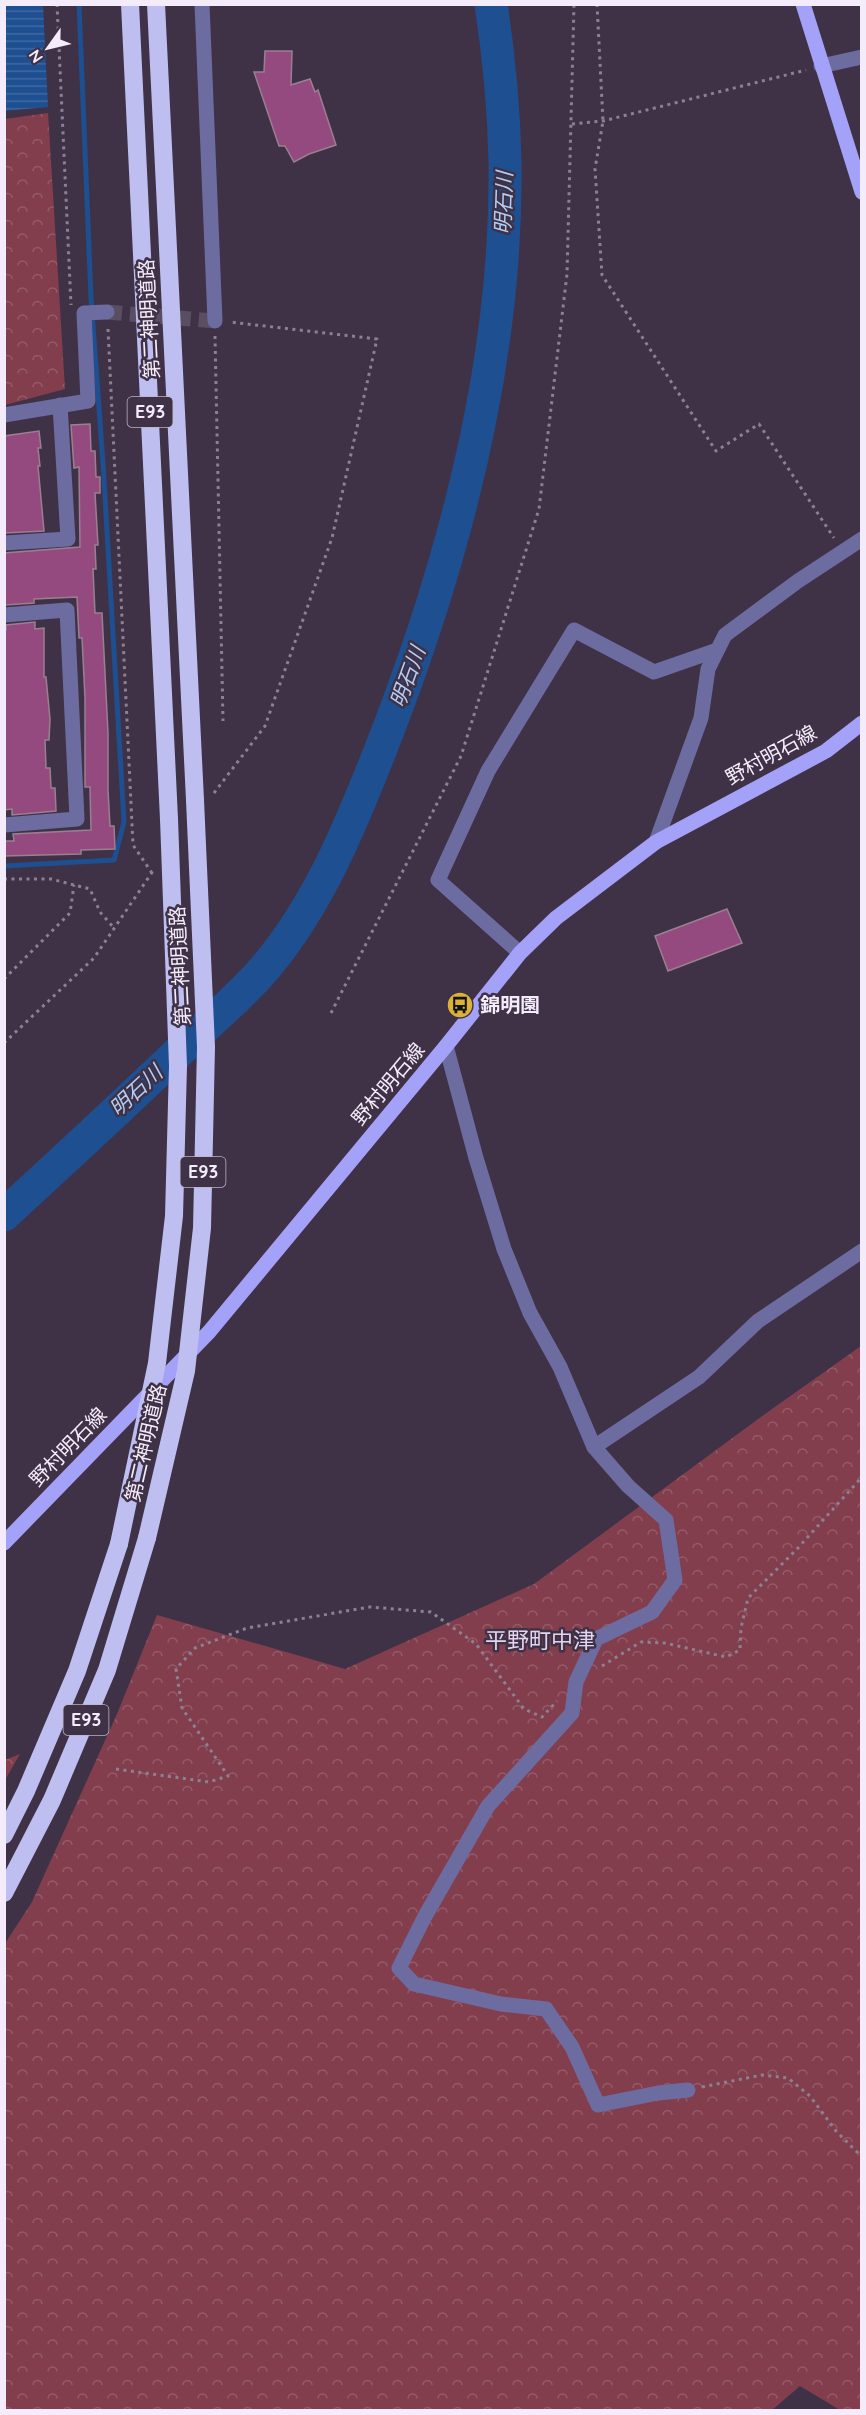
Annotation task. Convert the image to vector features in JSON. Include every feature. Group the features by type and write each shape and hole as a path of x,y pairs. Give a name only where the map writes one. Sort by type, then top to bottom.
{"highway":[{"name":"第二神明道路","path":"4,1835 26,1791 77,1671 119,1545 157,1363 174,1216 178,1066 169,819 130,4"},
{"name":"第二神明道路","path":"4,1893 52,1800 107,1670 147,1538 186,1371 202,1228 206,1047 202,800 156,4"}],"main road":[{"path":"803,4 861,192"},
{"name":"野村明石線","path":"4,1543 209,1332 520,953 556,918 656,842 826,751 861,723"}],"street":[{"path":"202,4 214,321"},
{"path":"821,66 861,57"},
{"path":"4,415 88,401 84,313 107,312"},
{"path":"4,543 68,539 60,405"},
{"path":"656,842 701,718 708,669 725,635 861,538"},
{"path":"4,615 67,610 77,819 4,825"},
{"path":"520,953 438,880 488,771 574,630 654,672 717,650"},
{"path":"446,1046 476,1158 504,1249 530,1313 560,1367 594,1447 628,1486 666,1520 675,1580 652,1612 596,1639 576,1682 572,1713 488,1806 424,1918 399,1968 414,1984 501,2004 546,2009 572,2047 598,2105 658,2093 688,2090"},
{"path":"594,1447 699,1377 758,1321 861,1251"}],"path":[{"path":"57,4 71,309"},
{"path":"331,1013 461,756 538,509 567,274 574,4"},
{"path":"597,4 603,121 595,169 602,274 716,451 759,424 843,552"},
{"path":"572,124 603,121 821,66"},
{"path":"107,312 133,845 152,873"},
{"path":"202,800 265,726 332,538 377,339 214,321 223,721"},
{"path":"4,1043 94,958 159,863"},
{"path":"4,879 51,879 90,889 100,912 114,928"},
{"path":"4,979 70,913 74,884"},
{"path":"116,1769 209,1782 228,1776 182,1708 176,1669 195,1648 247,1628 370,1607 431,1612 476,1644 524,1709 542,1717 576,1682 641,1642 665,1643 726,1658 740,1650 741,1628 748,1598 797,1549 861,1477"},
{"path":"688,2090 762,2075 788,2078 810,2096 836,2131 861,2157"}],"green space":[{"path":"48,113 65,389 5,405 5,119"},
{"path":"861,1346 861,2410 840,2410 800,2386 772,2410 5,2410 4,1945 32,1902 117,1714 157,1615 345,1669 534,1584"},
{"path":"20,1754 5,1780 5,1760"}],"water":[{"path":"5,4 43,5 48,107 5,111"}],"building":[{"path":"265,51 292,51 291,85 310,79 315,92 318,90 336,145 294,162 285,146 279,146 254,72 264,72"},
{"path":"90,424 91,451 95,451 96,477 100,477 100,493 95,493 98,545 95,545 96,569 93,569 95,613 102,613 108,733 108,790 110,826 114,826 115,849 81,850 81,854 4,856 4,841 14,841 13,834 91,830 90,787 85,787 85,698 77,597 34,599 34,603 5,605 4,580 4,553 80,547 79,467 74,468 71,425"},
{"path":"39,431 41,448 38,448 40,466 38,466 44,531 4,533 4,436"},
{"path":"35,622 35,629 44,628 44,677 46,677 50,719 49,740 45,740 46,768 50,768 51,788 55,788 56,811 12,815 12,809 4,810 4,630 6,630 6,625"},
{"path":"727,909 742,943 668,971 655,936"}],"waterway":[{"path":"4,866 114,860 124,822 91,298 79,4"},
{"name":"明石川","path":"4,1215 256,979 283,945 317,892 369,780 431,609 471,462 486,387 497,312 503,237 505,162 501,83 491,4"}],"tunnel":[{"path":"107,312 215,321"}],"place":[{"name":"錦明園","path":"460,1005"}],"district":[{"name":"平野町中津","path":"540,1640"}]}
